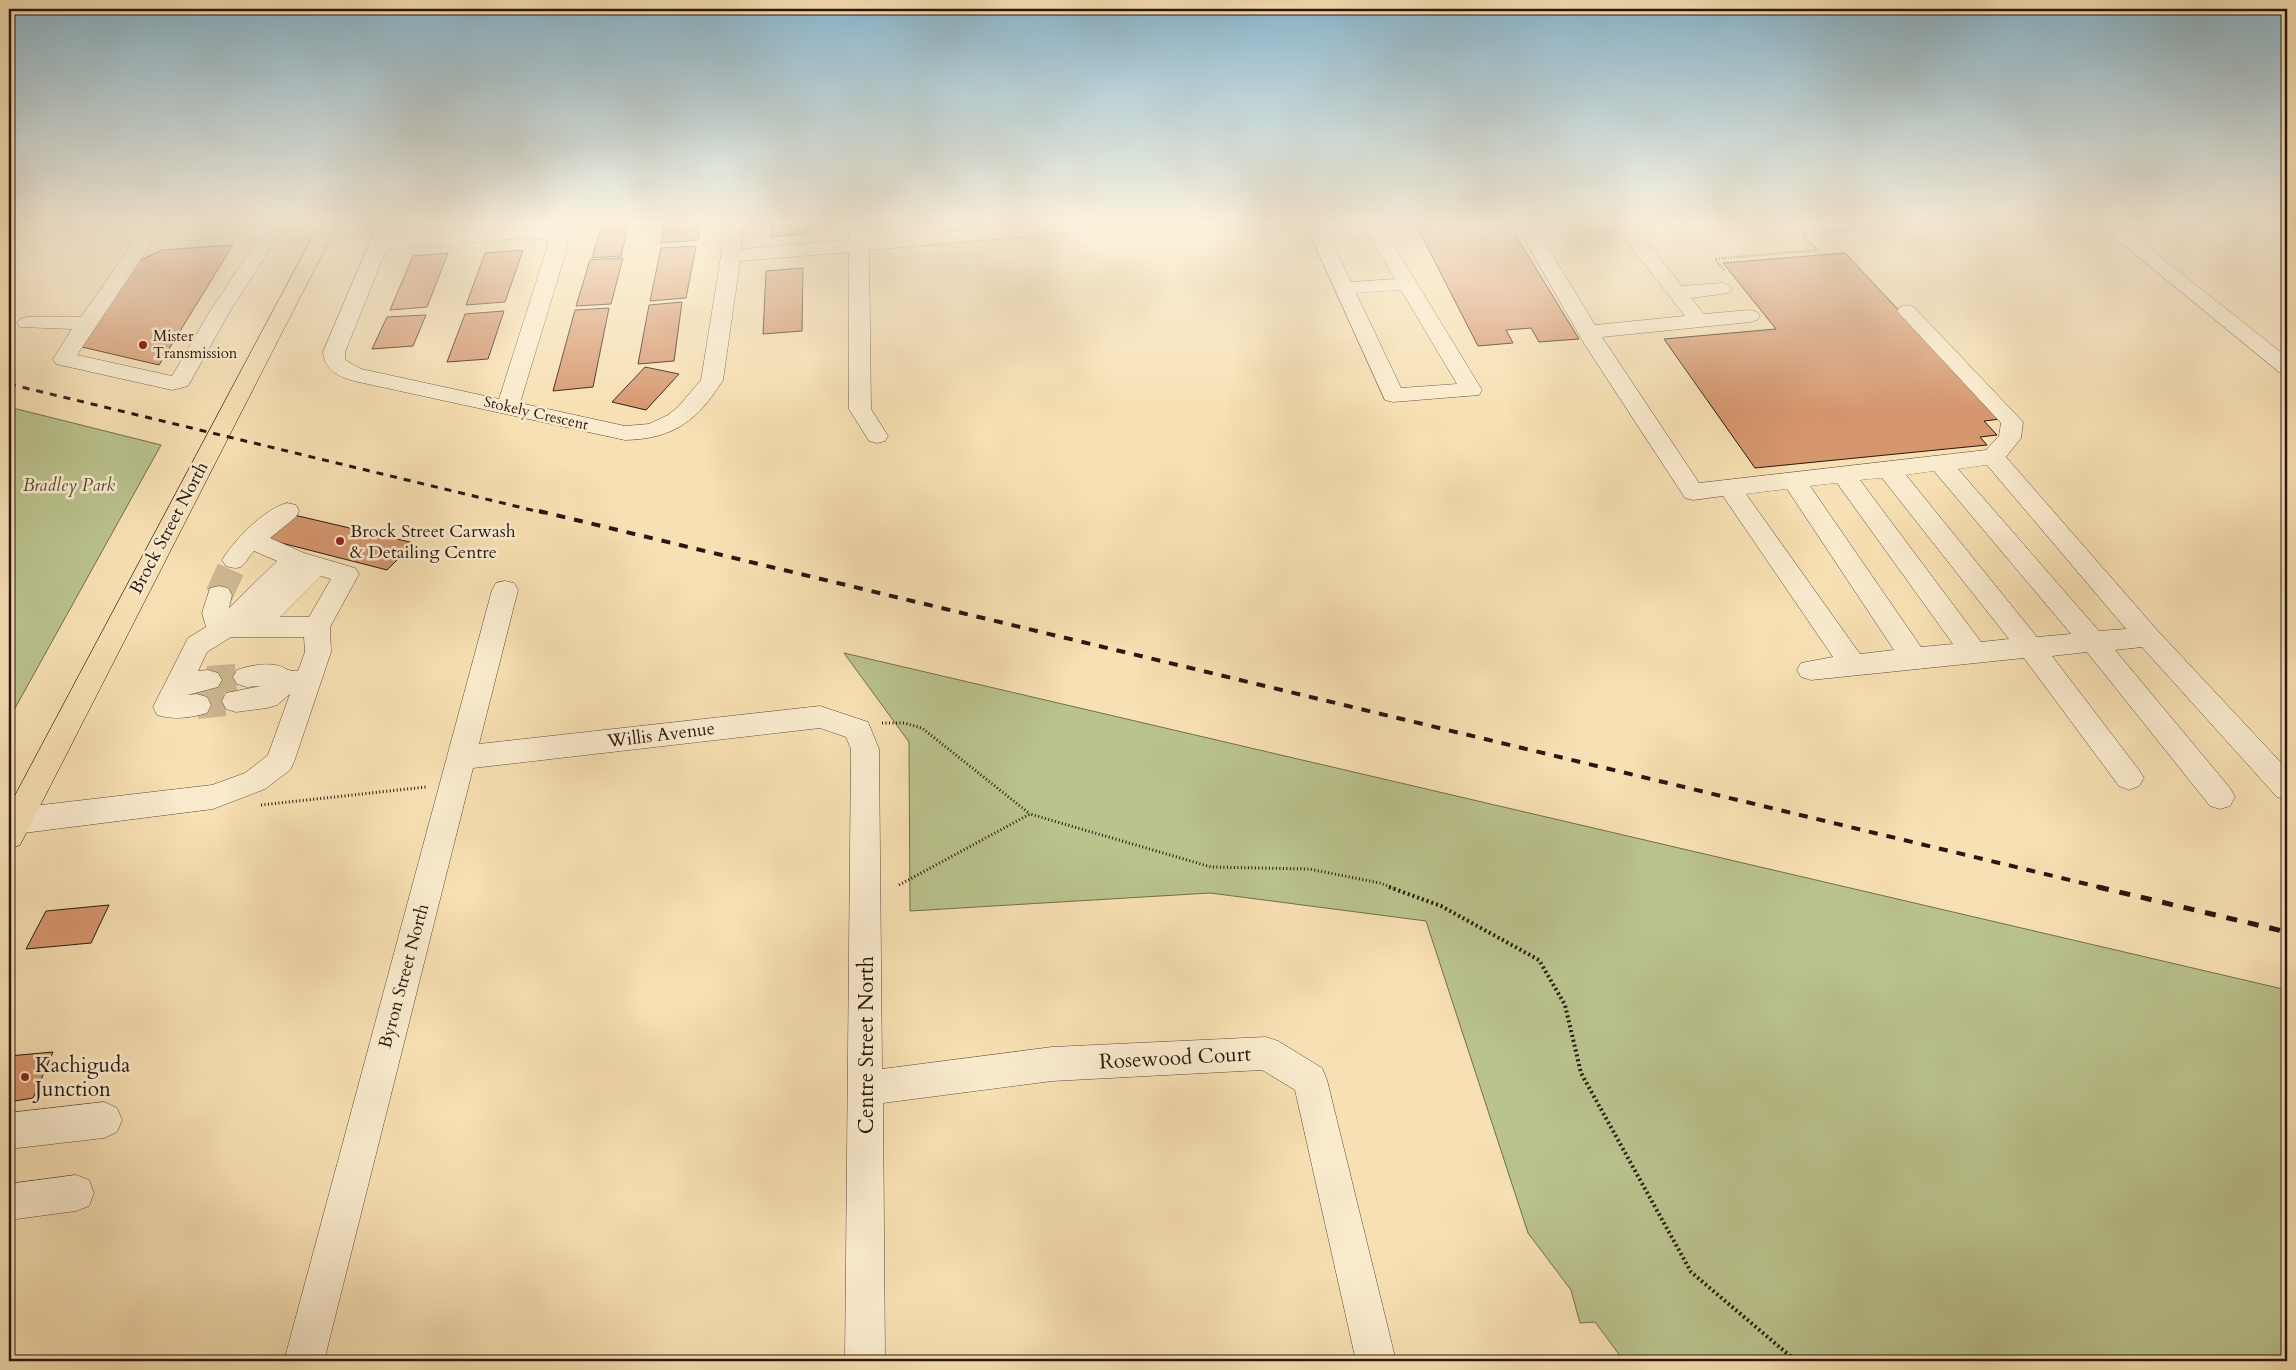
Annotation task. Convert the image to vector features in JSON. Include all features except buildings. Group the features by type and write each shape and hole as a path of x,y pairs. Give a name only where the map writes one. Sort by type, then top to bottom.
{"main road":[{"name":"Brock Street North","path":"12,829 297,285"}],"street":[{"path":"113,285 64,359 172,384 180,381 237,285"},
{"name":"Stokely Crescent","path":"361,285 334,352 336,363 354,374 625,433 654,432 668,426 703,394 712,380 727,285"},
{"path":"508,407 544,285"},
{"path":"859,285 860,409 877,436"},
{"path":"1343,285 1393,395 1470,390 1409,285"},
{"path":"1344,288 1393,285"},
{"path":"1560,285 1588,332 1693,492 1992,457 2010,438 2012,422 1908,311"},
{"path":"1670,285 1699,321"},
{"path":"2184,285 2287,367"},
{"path":"1677,293 1722,289"},
{"path":"1588,332 1750,316"},
{"path":"27,323 86,323"},
{"path":"1992,457 2148,638 2287,788"},
{"path":"1940,463 2094,644 2220,797"},
{"path":"1888,469 2032,649 2129,778"},
{"path":"1843,474 1975,654"},
{"path":"1793,480 1914,658"},
{"path":"1729,488 1852,664"},
{"path":"12,829 213,797 255,781 280,762 296,682 318,652 317,627 346,574 306,561 243,550 287,511"},
{"path":"192,691 197,645 240,627 306,561"},
{"name":"Byron Street North","path":"304,1361 505,590"},
{"path":"220,595 215,613 218,624 240,627 317,627"},
{"path":"1811,670 1914,658 2148,638"},
{"path":"242,688 267,697 296,682"},
{"name":"Willis Avenue","path":"461,758 820,717 868,727"},
{"name":"Centre Street North","path":"865,1361 865,749 868,727"},
{"name":"Rosewood Court","path":"866,1088 1052,1064 1266,1054 1310,1080 1376,1361"},
{"path":"9,1132 104,1120"},
{"path":"9,1202 76,1194"}],"path":[{"path":"9,490 15,489"},
{"path":"868,727 904,724 922,728 1030,814 1211,867 1309,870 1380,883 1441,906 1539,960 1565,1005 1581,1073 1691,1272 1796,1361"},
{"path":"900,885 1030,814"}],"green space":[{"name":"Bradley Park","path":"9,407 161,445 9,719"},
{"path":"844,653 2287,990 2287,1361 1624,1361 1595,1322 1580,1323 1571,1290 1528,1233 1426,921 1210,893 910,911 909,742"}],"tunnel":[{"path":"219,595 235,560"},
{"path":"208,680 247,677"},
{"path":"197,705 236,701"}],"railway":[{"path":"9,384 544,513"},
{"path":"539,511 2103,888"},
{"path":"2098,887 2287,932"}],"place":[{"name":"Mister Transmission","path":"143,345"},
{"name":"Brock Street Carwash & Detailing Centre","path":"340,541"},
{"name":"Kachiguda Junction","path":"25,1077"}]}
